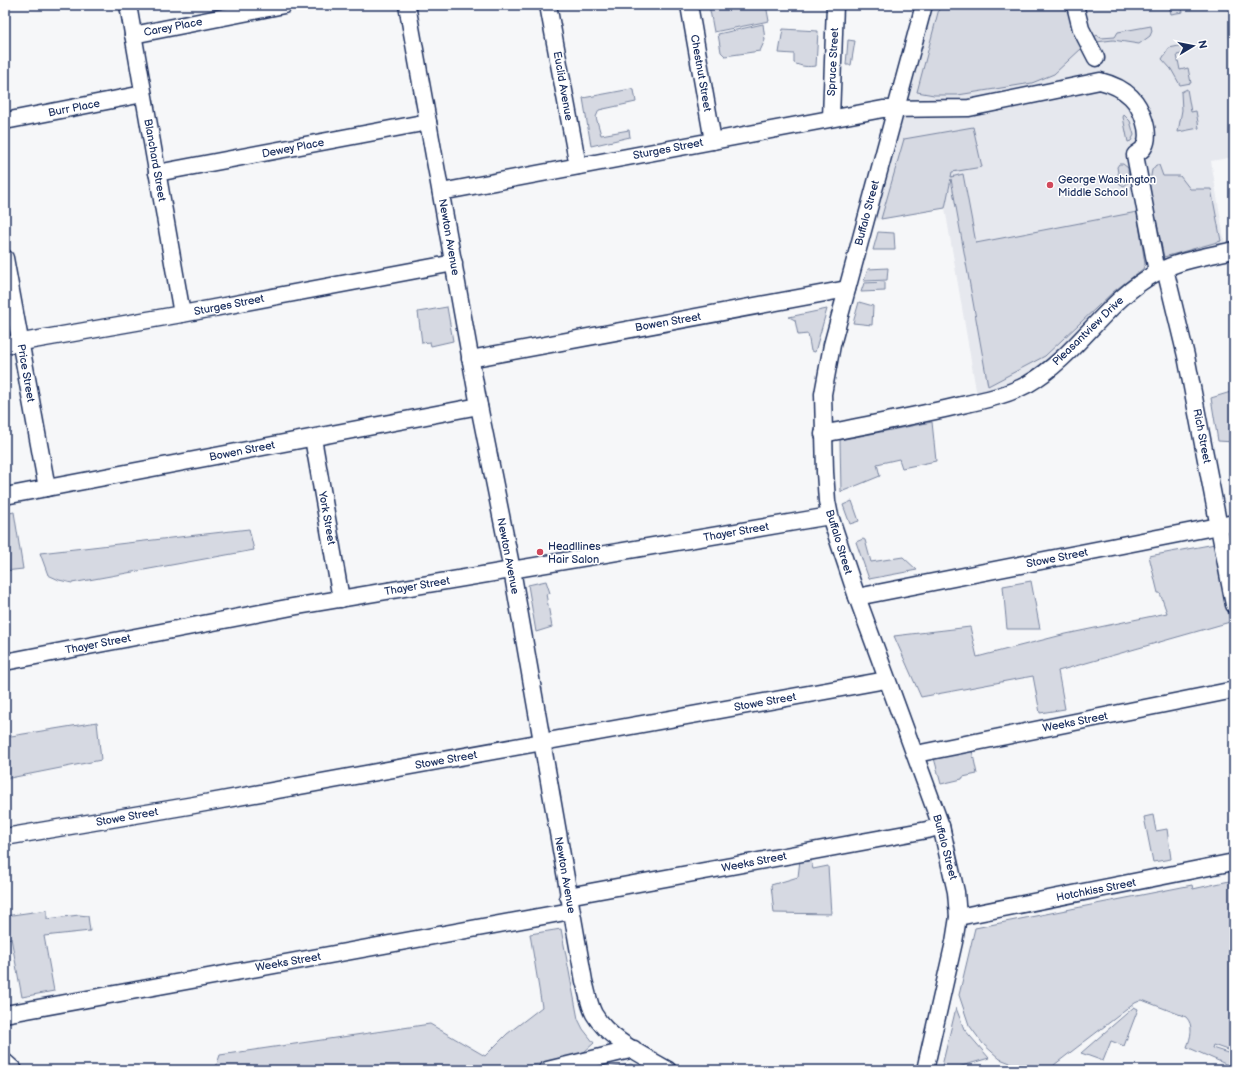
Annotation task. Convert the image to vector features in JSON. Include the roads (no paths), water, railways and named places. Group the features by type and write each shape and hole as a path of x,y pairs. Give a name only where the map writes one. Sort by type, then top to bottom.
{"street":[{"name":"Blanchard Street","path":"128,5 182,314"},
{"name":"Carey Place","path":"133,35 284,5"},
{"name":"Newton Avenue","path":"407,5 470,359 512,570 569,904 584,981 593,1013 605,1029 668,1070"},
{"name":"Euclid Avenue","path":"548,5 578,166"},
{"name":"Chestnut Street","path":"689,5 713,141"},
{"name":"Spruce Street","path":"831,118 835,5"},
{"name":"Buffalo Street","path":"924,5 895,108 827,366 823,394 823,434 827,499 830,516 886,680 916,754 941,826 956,892 958,917 943,994 925,1070"},
{"path":"1075,5 1081,29 1096,58"},
{"name":"Sturges Street","path":"441,192 831,118 895,108 969,108 1100,81 1112,84 1132,98 1143,119 1146,139 1145,145 1142,150 1135,155"},
{"name":"Burr Place","path":"5,121 143,94"},
{"name":"Dewey Place","path":"157,173 428,122"},
{"name":"Rich Street","path":"1135,155 1161,270 1186,356 1227,525 1234,605"},
{"name":"Pleasantview Drive","path":"823,434 941,410 996,397 1020,389 1036,379 1060,360 1113,306 1135,287 1161,270 1234,250"},
{"name":"Price Street","path":"5,258 13,343 47,488"},
{"name":"Sturges Street","path":"13,343 182,314 454,263"},
{"name":"Bowen Street","path":"470,359 847,289"},
{"name":"Bowen Street","path":"5,496 479,406"},
{"name":"York Street","path":"313,438 341,599"},
{"name":"Thayer Street","path":"5,662 341,599 830,516"},
{"name":"Stowe Street","path":"857,597 1227,525"},
{"name":"Stowe Street","path":"5,837 542,743 886,680"},
{"name":"Weeks Street","path":"916,754 1234,690"},
{"name":"Weeks Street","path":"5,1014 569,904 928,830 941,826"},
{"name":"Hotchkiss Street","path":"958,917 1234,862"},
{"path":"547,1070 634,1049"},
{"path":"5,1062 14,1070"}],"place":[{"name":"George Washington Middle School","path":"1050,185"},
{"name":"Headllines Hair Salon","path":"540,552"}]}
